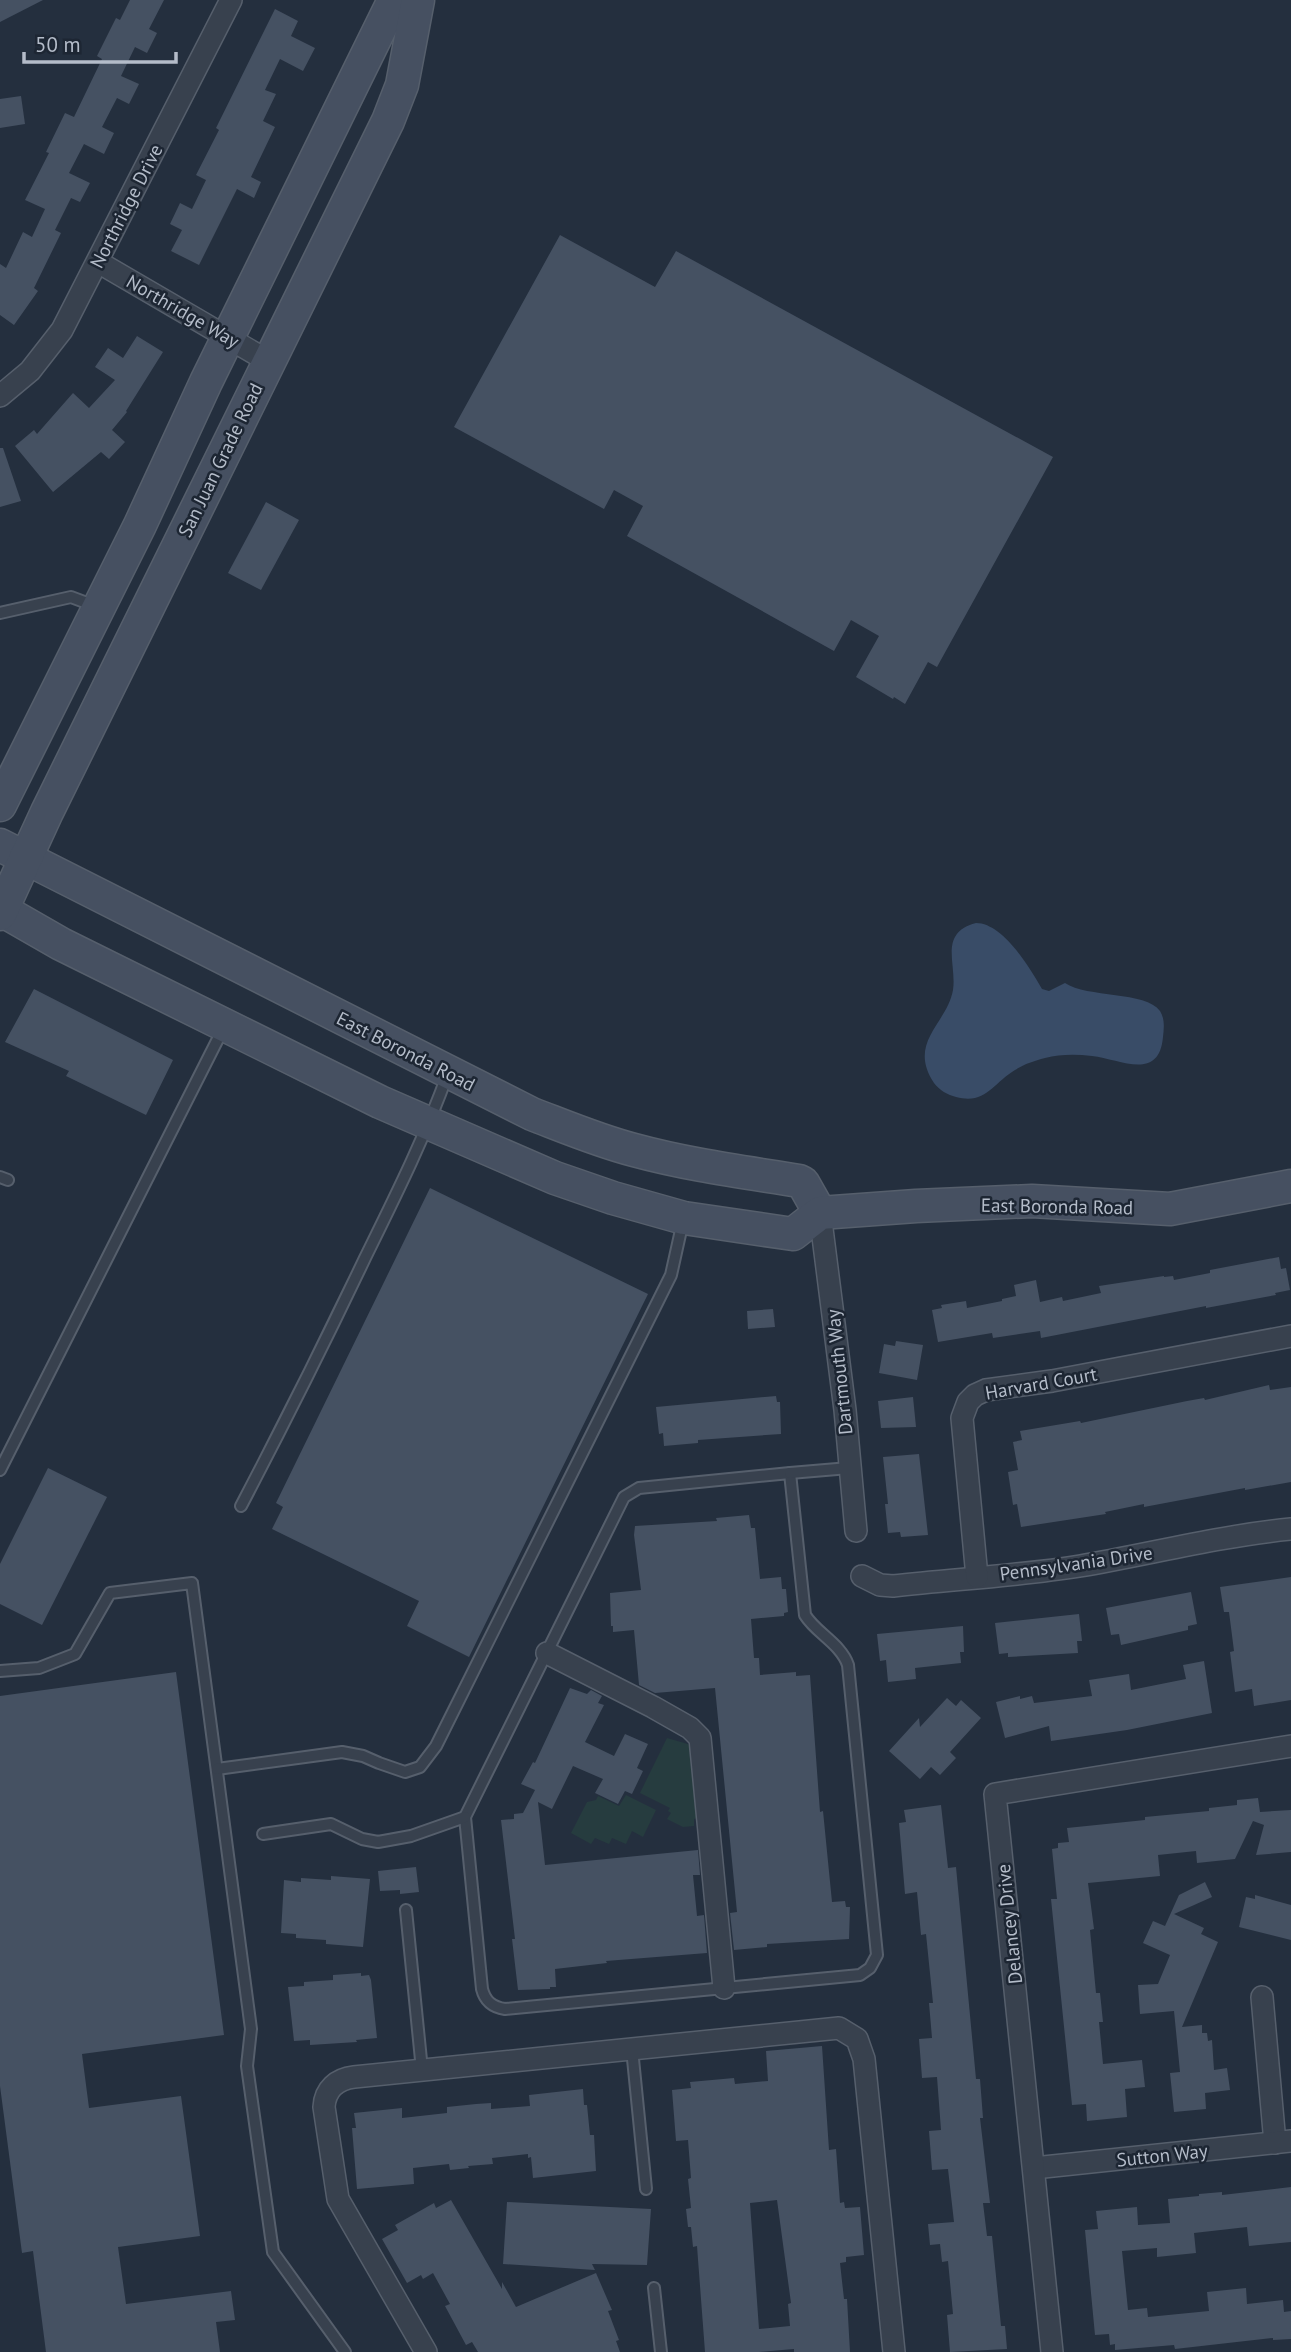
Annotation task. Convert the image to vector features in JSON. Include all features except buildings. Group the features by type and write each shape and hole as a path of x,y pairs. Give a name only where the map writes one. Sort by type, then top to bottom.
{"main road":[{"path":"0,805 394,0"},
{"name":"San Juan Grade Road","path":"1,911 12,851 268,361 388,121 402,85 418,0"},
{"name":"East Boronda Road","path":"12,851 532,1114 597,1139 635,1150 703,1166 799,1181 803,1183 820,1213 1032,1201 1170,1209 1291,1186"},
{"path":"1,911 61,944 429,1125 555,1178 684,1218 793,1234 820,1213"}],"street":[{"name":"Northridge Drive","path":"0,396 15,385 46,353 62,330 231,0"},
{"name":"Northridge Way","path":"98,262 268,361"},
{"name":"Dartmouth Way","path":"820,1213 845,1410 856,1531"},
{"name":"Harvard Court","path":"977,1577 962,1418 965,1406 975,1395 986,1390 1064,1379 1291,1336"},
{"name":"Pennsylvania Drive","path":"862,1576 880,1585 893,1586 977,1577 1077,1566 1200,1542 1291,1529"},
{"path":"547,1653 653,1707 690,1728 700,1738 724,1987"},
{"name":"Delancey Drive","path":"1052,2352 995,1794 1291,1746"},
{"path":"1262,1997 1283,2142"},
{"path":"425,2352 338,2199 324,2107 333,2085 345,2078 839,2028 857,2039 864,2059 894,2352"},
{"name":"Sutton Way","path":"1034,2168 1283,2142"}],"lane":[{"path":"0,613 71,597 99,607"},
{"path":"0,1469 225,1025"},
{"path":"241,1506 320,1353 429,1125 448,1073"},
{"path":"217,1769 342,1752 363,1756 405,1772 421,1767 436,1746 671,1275 684,1218"},
{"path":"790,1473 805,1615 842,1653 848,1665 877,1955 870,1968 860,1975 505,2009 492,2005 482,1989 465,1817 618,1508 634,1489 652,1486 790,1473 849,1468"},
{"path":"0,1671 39,1668 75,1654 110,1593 192,1583 251,2029 247,2066 273,2252 345,2352"},
{"path":"263,1834 331,1824 362,1839 378,1842 411,1836 465,1817"},
{"path":"406,1910 422,2070"},
{"path":"632,2049 646,2189"},
{"path":"654,2288 661,2352"}],"green space":[{"path":"667,1738 688,1744 693,1755 699,1818 694,1819 694,1826 683,1827 667,1819 671,1813 668,1811 670,1808 640,1793"},
{"path":"626,1795 656,1810 643,1837 632,1831 626,1844 612,1838 609,1844 595,1838 591,1844 571,1833 587,1802 596,1800 598,1796 619,1806"}],"water":[{"path":"976,923 996,930 1006,938 1042,989 1049,991 1065,983 1087,991 1130,997 1153,1005 1163,1017 1160,1051 1146,1064 1074,1055 1037,1060 1007,1075 975,1098 956,1097 941,1090 927,1069 927,1045 953,990 953,942 964,928"}]}
